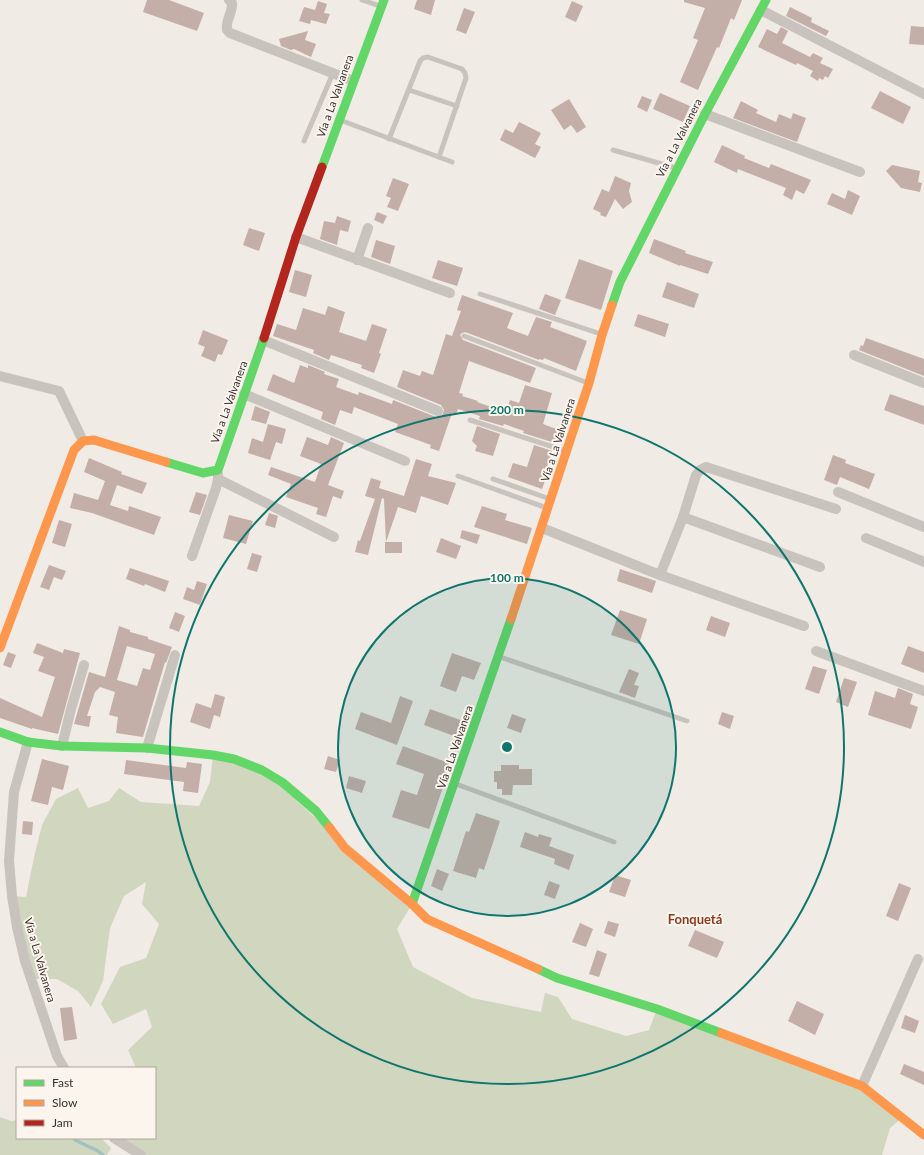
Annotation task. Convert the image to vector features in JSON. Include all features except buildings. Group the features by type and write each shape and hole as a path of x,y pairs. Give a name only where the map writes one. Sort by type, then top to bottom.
{"street":[{"path":"228,0 232,3 226,27 230,33 353,81"},
{"name":"Vía a La Valvanera","path":"412,904 542,528 620,282 677,168 766,0"},
{"name":"Vía a La Valvanera","path":"218,475 296,237 383,3"},
{"path":"761,10 924,94"},
{"path":"705,114 860,172"},
{"path":"358,260 368,228"},
{"path":"296,237 450,293"},
{"path":"263,340 438,411"},
{"path":"854,355 924,383"},
{"path":"0,376 59,391 83,441"},
{"path":"244,394 405,461"},
{"path":"0,648 74,450 83,441 94,440 218,475 334,537"},
{"path":"660,575 683,517 696,475 700,470 706,467 836,509"},
{"path":"192,556 218,475"},
{"path":"838,492 924,527"},
{"path":"683,517 820,568"},
{"path":"542,528 660,575 804,626"},
{"path":"866,538 924,562"},
{"path":"816,651 924,691"},
{"path":"147,748 176,654"},
{"path":"62,746 71,708 84,665"},
{"path":"0,732 28,742 62,746 147,748 234,759 262,770 282,782 316,811 345,848 412,904 427,919 557,978 657,1009 862,1086 924,1135"},
{"name":"Vía a La Valvanera","path":"28,742 14,792 9,861 12,896 25,961 57,1056 63,1067"},
{"path":"862,1086 918,959"},
{"path":"116,1139 141,1155"}],"lane":[{"path":"362,0 383,3"},
{"path":"389,139 420,62 423,58 428,57 462,69 466,78 439,157"},
{"path":"304,141 333,73"},
{"path":"409,90 456,106"},
{"path":"339,120 452,162"},
{"path":"613,150 677,168"},
{"path":"480,294 602,335"},
{"path":"464,336 589,383"},
{"path":"470,420 566,452"},
{"path":"458,476 550,504"},
{"path":"493,479 550,504"},
{"path":"499,656 687,721"},
{"path":"455,783 614,842"}],"green space":[{"path":"213,755 262,770 412,904 397,929 413,967 472,998 541,1012 545,993 558,997 572,1019 626,1036 649,1030 657,1009 862,1086 902,1118 890,1128 882,1155 141,1155 120,1139 156,1139 156,1067 136,1067 128,1050 152,1027 146,1009 113,1024 101,1004 120,967 146,958 159,924 142,904 146,882 124,896 110,928 103,981 91,1007 78,991 57,979 31,979 12,896 26,897 42,825 56,799 78,788 88,808 109,801 119,788 141,802 199,806 210,782"},
{"path":"0,1117 11,1121 16,1120 16,1139 102,1139 111,1148 107,1155 0,1155"}],"waterway":[{"path":"75,1140 103,1155"}],"traffic: fast":[{"path":"322,167 384,0"},
{"path":"612,305 620,282 705,114 766,0"},
{"path":"166,462 203,473 218,470 264,338"},
{"path":"412,904 511,619"},
{"path":"0,732 28,742 62,746 147,748 213,755 234,759 262,770 282,782 316,811 329,827"},
{"path":"538,969 557,978 657,1009 721,1033"}],"traffic: slow":[{"path":"511,619 589,383 612,305"},
{"path":"0,648 74,450 83,441 94,440 166,462"},
{"path":"329,827 345,848 412,904 427,919 538,969"},
{"path":"721,1033 862,1086 924,1135"}],"traffic: jam":[{"path":"264,338 296,237 322,167"}],"district":[{"name":"Fonquetá","path":"695,919"}]}
